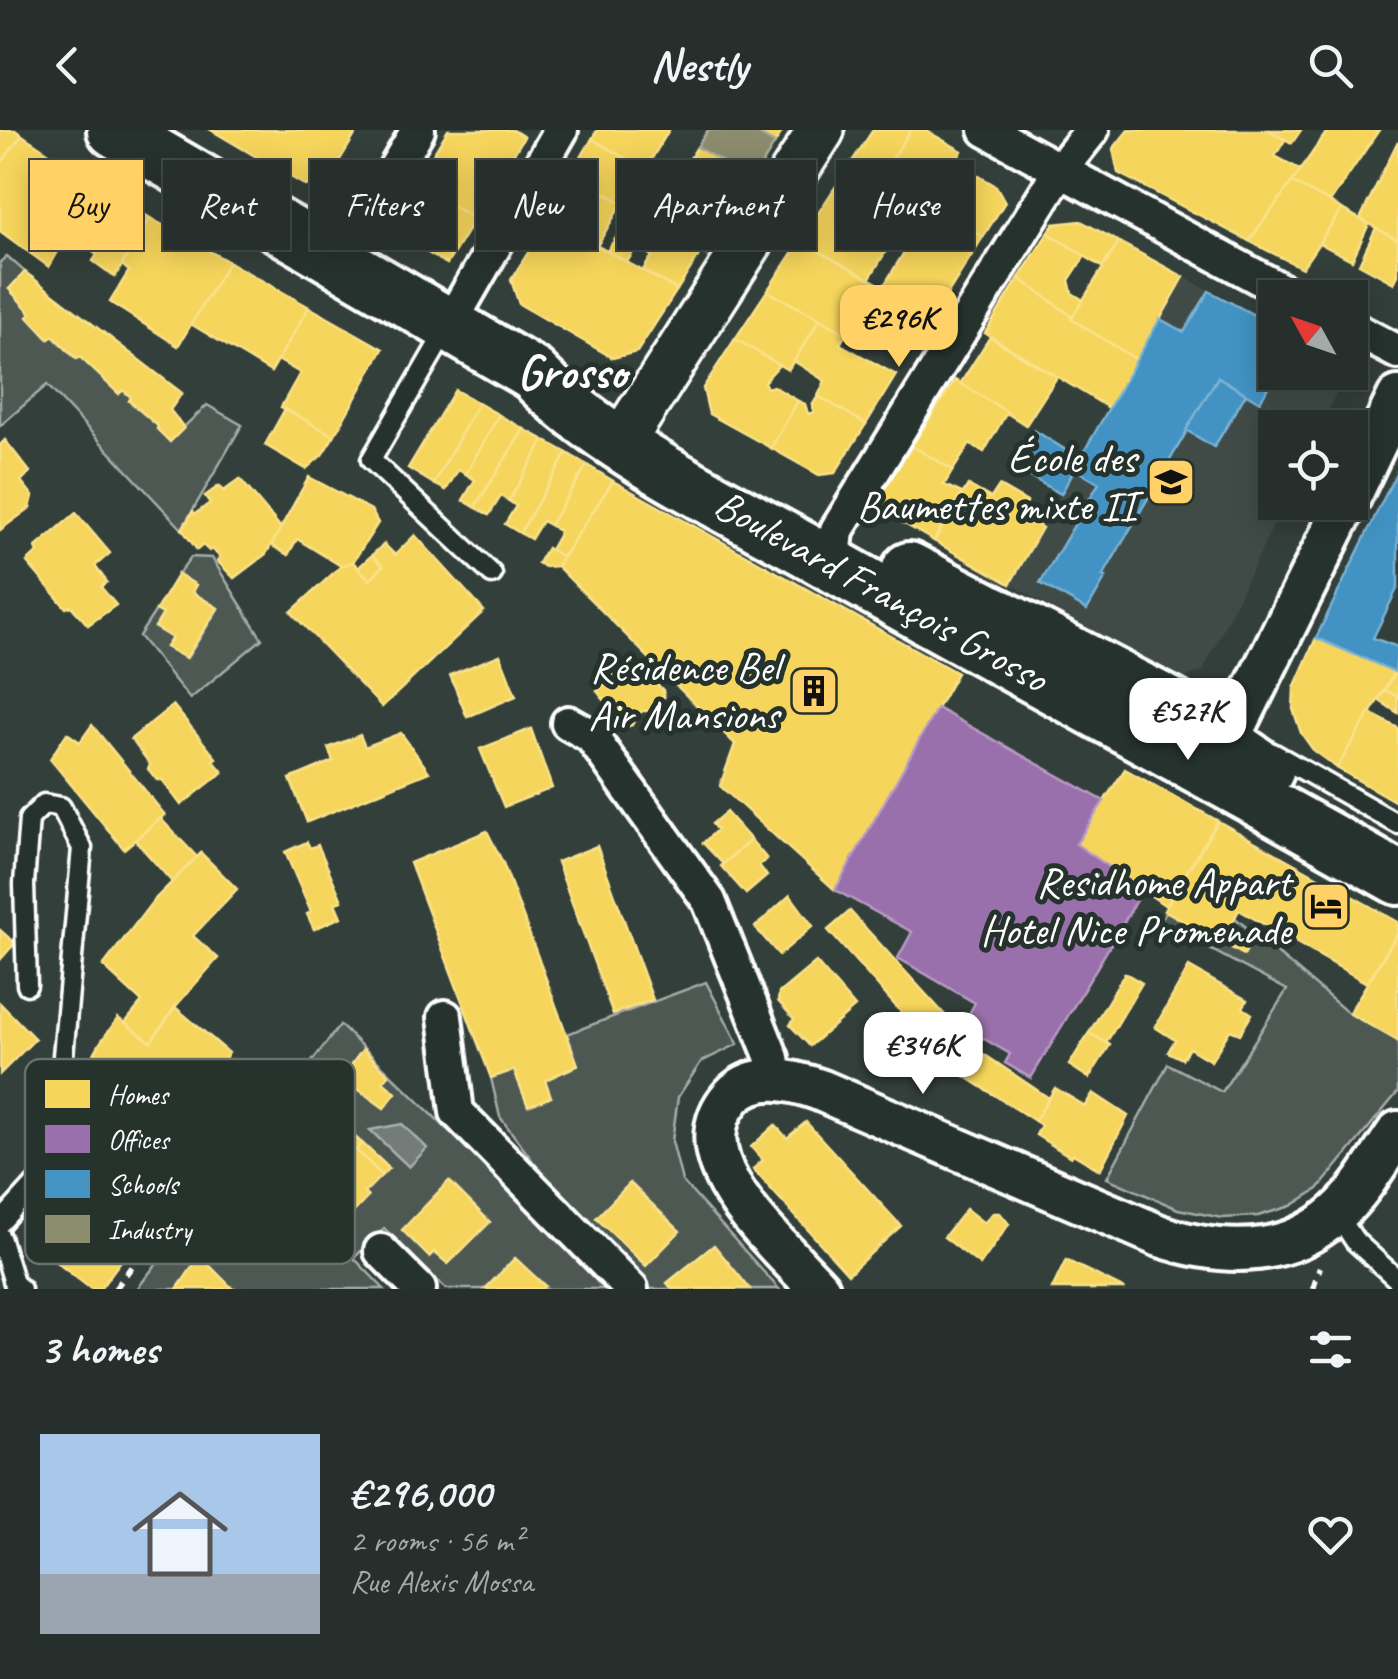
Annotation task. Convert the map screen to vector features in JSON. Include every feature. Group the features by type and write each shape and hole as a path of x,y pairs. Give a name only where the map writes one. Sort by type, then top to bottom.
{"main road":[{"name":"Boulevard François Grosso","path":"114,130 533,374 552,394 629,429 841,552 1229,762 1398,878"},
{"path":"629,429 821,130"},
{"name":"Boulevard François Grosso","path":"1229,762 1266,770 1398,846"}],"street":[{"path":"340,263 418,130"},
{"path":"449,325 561,130"},
{"path":"986,130 1263,280"},
{"path":"841,552 1060,170 1092,130"},
{"path":"1368,336 1398,352"},
{"path":"1368,460 1398,398"},
{"path":"1229,762 1340,520"},
{"path":"568,723 591,736 709,901 772,1058 776,1079"},
{"path":"444,1017 457,1112 631,1289"},
{"path":"819,1289 735,1195 715,1146 715,1126 736,1092 754,1082 776,1079 820,1090 1189,1246 1249,1252 1295,1238 1336,1214 1398,1132"},
{"path":"381,1252 419,1289"}],"lane":[{"path":"449,325 371,460 492,574"},
{"path":"1229,762 1277,754 1398,824"},
{"path":"26,986 24,884 29,819 44,804 62,807 82,848 63,1059"},
{"path":"0,1224 25,1196"},
{"path":"1336,1214 1355,1242 1398,1280"},
{"path":"0,1237 14,1282 20,1289"}],"path":[{"path":"115,1289 134,1264"}],"shaded area":[{"path":"7,256 25,272 9,289 31,313 29,318 48,339 53,336 119,393 123,390 131,397 129,401 169,441 207,405 242,425 182,529 47,385 0,426 0,262"},
{"name":"École des Baumettes mixte II","path":"1184,277 1258,317 1258,390 1338,390 1328,410 1258,410 1258,520 1276,520 1203,671 1178,680 1010,584"},
{"path":"191,557 212,558 262,639 190,699 139,636 156,610 163,614 155,628 172,638 167,647 187,658 218,609 192,592 195,585 178,574"},
{"path":"1189,879 1348,1013 1398,1041 1398,1092 1318,1189 1291,1206 1258,1216 1222,1218 1178,1209 1107,1178 1168,1064 1222,1092 1287,990 1159,922"},
{"path":"706,982 738,1044 701,1062 678,1097 672,1141 682,1181 779,1289 651,1289 562,1200 500,1117 491,1078 514,1070 528,1105 551,1097 545,1080 578,1065 567,1034"},
{"path":"340,1025 611,1289 446,1289 384,1228 355,1257 355,1059 314,1059"},
{"path":"402,1124 427,1148 409,1167 370,1130"},
{"path":"355,1259 384,1289 137,1289 156,1264 355,1264"}],"building: Homes":[{"path":"0,130 15,130 22,135 0,165"},
{"path":"211,130 358,130 340,160 310,160 310,185 306,186 290,177 290,160 262,160"},
{"path":"448,130 513,130 524,137 510,160 476,160 475,219 456,208 456,160 430,160"},
{"path":"597,130 669,130 651,160 628,160 592,139"},
{"path":"752,130 783,130 775,143"},
{"path":"873,130 911,130 891,160 853,160"},
{"path":"911,130 925,130 962,151 956,160 891,160"},
{"path":"1128,130 1269,130 1285,140 1275,156 1301,170 1249,241 1118,173 1113,149"},
{"path":"1269,130 1301,130 1292,143"},
{"path":"1328,130 1379,130 1330,202 1292,182"},
{"path":"22,135 60,160 30,160 30,250 59,250 49,267 0,231 0,165"},
{"path":"592,139 628,160 617,160 617,200 597,189 597,160 579,160"},
{"path":"1398,141 1398,240 1360,219"},
{"path":"697,147 720,160 689,160"},
{"path":"974,173 996,186 1005,202 983,237 974,232"},
{"path":"1292,182 1342,209 1302,268 1249,241"},
{"path":"836,186 836,250 887,250 869,279 816,250 816,217"},
{"path":"597,189 617,200 617,212 597,246"},
{"path":"456,208 475,219 456,250"},
{"path":"1342,209 1369,224 1352,260 1319,243"},
{"path":"150,218 163,225 163,250 207,250 229,262 178,346 110,302 129,271 122,265 131,250 143,250 143,230"},
{"path":"1081,221 1119,242 1102,267 1048,233 1054,224"},
{"path":"1376,228 1398,240 1398,275 1394,283 1359,264"},
{"path":"974,232 983,237 934,315 883,287 905,250 974,250"},
{"path":"1048,233 1085,256 1069,280 1072,293 1083,300 1073,317 1019,278"},
{"path":"617,236 617,250 634,250 627,262 607,251"},
{"path":"1119,242 1184,277 1137,360 1071,319"},
{"path":"597,246 677,290 637,352 613,358 519,304 511,280 530,250 597,250"},
{"path":"90,250 131,250 115,277 93,261 97,255"},
{"path":"423,250 456,250 447,264"},
{"path":"641,250 701,252 677,290 643,270 652,256"},
{"path":"794,250 816,250 877,283 846,334 767,291"},
{"path":"229,262 309,307 271,372 191,324"},
{"path":"25,272 182,393 170,410 184,428 170,442 129,401 131,397 123,390 119,394 80,357 77,359 53,336 49,339 28,317 31,313 9,289"},
{"path":"1019,278 1071,319 1137,360 1109,408 985,333"},
{"path":"767,291 820,319 788,370 735,339"},
{"path":"309,307 383,349 334,436 281,407 300,373 278,360"},
{"path":"820,319 846,334 840,344 896,375 866,424 818,396 825,381 794,361"},
{"path":"990,337 1057,377 1026,425 960,384"},
{"path":"735,339 779,365 764,382 767,388 773,386 798,401 771,448 709,414 703,388"},
{"path":"955,380 1007,412 984,452 970,444 953,470 912,446"},
{"path":"455,390 478,403 434,484 408,468"},
{"path":"818,396 866,424 835,473 819,475 771,448 798,401 805,404 808,414 814,412 812,406"},
{"path":"478,403 499,415 466,474 458,470 446,490 434,484"},
{"path":"285,409 334,436 322,455 306,469 265,445"},
{"path":"499,415 524,429 475,507 463,500 475,480 466,474"},
{"path":"524,429 544,440 509,501 501,496 489,515 475,507"},
{"path":"5,440 30,472 21,481 33,496 30,508 0,530 0,445"},
{"path":"544,440 567,453 520,533 505,524 516,506 509,501"},
{"path":"912,446 953,470 944,485 962,493 934,541 881,510 879,497"},
{"path":"567,453 587,465 550,525 542,521 531,539 520,533"},
{"path":"587,465 613,481 563,557 550,550 560,532 550,525"},
{"path":"309,477 371,510 378,523 353,562 341,566 297,539 288,555 271,545"},
{"path":"240,479 281,528 266,554 234,578 217,561 220,557 212,549 209,551 203,545 197,550 182,529 193,511 195,514 210,503 205,496 219,486 224,491"},
{"name":"Résidence Bel Air Mansions","path":"613,481 957,673 835,890 720,786 735,744 557,566"},
{"path":"968,485 991,498 999,486 1027,502 1020,514 1042,528 1010,584 934,541"},
{"path":"76,513 110,553 95,566 107,582 101,587 116,605 88,625 71,606 66,608 27,562 38,552 36,547"},
{"path":"415,535 484,611 382,707 291,612 341,566 353,562 370,580 383,566 372,555 384,544 395,555"},
{"path":"547,548 563,557 557,566 538,563"},
{"path":"372,555 383,566 370,580 358,568"},
{"path":"178,574 196,585 192,592 218,608 186,658 166,647 172,638 155,627 163,614 156,610"},
{"path":"1316,638 1395,672 1337,768 1314,751 1301,733 1293,709 1294,688"},
{"path":"500,655 516,696 467,717 450,675"},
{"path":"635,663 663,690 664,697 626,727 597,691 617,672 624,673"},
{"path":"1398,667 1398,697 1385,690"},
{"path":"1385,690 1398,697 1398,713 1378,700"},
{"path":"173,705 223,772 181,805 148,769 150,764 131,739"},
{"path":"1370,713 1398,728 1398,803 1337,768"},
{"path":"92,725 165,815 124,849 50,759 67,733 80,742"},
{"path":"531,729 552,788 504,807 480,749"},
{"path":"401,733 429,772 307,822 290,779 333,761 328,748 360,735 365,747"},
{"path":"1125,769 1218,821 1166,906 1076,844"},
{"path":"726,812 751,840 723,864 703,843 717,830 712,824"},
{"path":"160,818 197,857 172,882 135,840"},
{"path":"1218,821 1398,922 1398,933 1367,983 1239,910 1231,925 1252,939 1244,955 1164,910"},
{"path":"487,831 503,863 578,1065 545,1080 551,1097 528,1106 514,1070 491,1078 410,863"},
{"path":"751,840 767,859 759,865 767,876 746,894 721,866"},
{"path":"307,842 310,848 318,845 342,901 335,903 341,917 314,929 307,914 311,912 285,852"},
{"path":"597,846 653,1000 613,1014 557,862"},
{"path":"201,853 237,889 193,936 218,958 175,1007 151,1042 125,1023 142,1002 103,966 153,901"},
{"path":"790,895 813,926 779,955 755,927"},
{"path":"850,911 976,1049 1049,1098 1035,1121 949,1066 828,930"},
{"path":"0,930 15,943 0,960"},
{"path":"1398,933 1398,1041 1349,1013"},
{"path":"816,962 855,1007 810,1046 790,1025 794,1019 778,1001 779,993"},
{"path":"1189,967 1247,1000 1243,1008 1252,1014 1240,1034 1230,1030 1211,1061 1189,1048 1182,1059 1168,1052 1175,1040 1155,1027"},
{"path":"1125,973 1142,983 1106,1043 1089,1033"},
{"path":"0,1003 35,1039 0,1074"},
{"path":"175,1007 229,1053 224,1059 91,1059 118,1018 151,1042"},
{"path":"1089,1033 1110,1045 1089,1078 1069,1065"},
{"path":"363,1049 389,1075 383,1082 396,1093 384,1108 355,1087 355,1060"},
{"path":"1055,1088 1085,1106 1093,1093 1128,1116 1100,1170 1036,1135 1041,1125 1035,1121"},
{"path":"806,1122 901,1226 848,1274 753,1169 763,1160 751,1147 775,1125 787,1138"},
{"path":"355,1137 362,1143 356,1150 382,1175 364,1193 368,1197 355,1211"},
{"path":"362,1143 389,1168 382,1175 356,1150"},
{"path":"449,1181 490,1222 448,1264 434,1252 429,1257 402,1230"},
{"path":"630,1183 680,1231 646,1266 596,1218"},
{"path":"966,1209 984,1223 993,1213 1000,1213 1009,1224 980,1265 944,1237"},
{"path":"714,1245 750,1289 672,1289 667,1283"},
{"path":"515,1258 545,1286 485,1289"},
{"path":"1066,1260 1125,1289 1052,1289"},
{"path":"59,1264 119,1264 100,1289 91,1289"},
{"path":"194,1264 208,1264 233,1289 177,1289"}],"building: Offices":[{"path":"937,708 1104,801 1076,844 1143,890 1031,1078 1005,1063 1010,1054 962,1026 975,1003 898,958 912,932 835,890"}],"building: Schools":[{"path":"1209,291 1258,317 1258,390 1266,390 1260,402 1218,377 1087,610 1040,583 1099,483 1074,469 1160,319 1184,332"},
{"path":"1218,377 1246,394 1214,447 1186,430"},
{"path":"1034,430 1080,459 1061,494 1013,467"},
{"path":"1398,469 1398,587 1373,638 1398,647 1395,672 1316,638"}],"building: Industry":[{"path":"708,130 752,130 775,143 765,160 720,160 697,147"}],"place":[{"name":"École des Baumettes mixte II","path":"1171,482"},
{"name":"Résidence Bel Air Mansions","path":"814,691"},
{"name":"Residhome Appart Hotel Nice Promenade","path":"1326,906"}],"district":[{"name":"Grosso","path":"572,372"}]}
